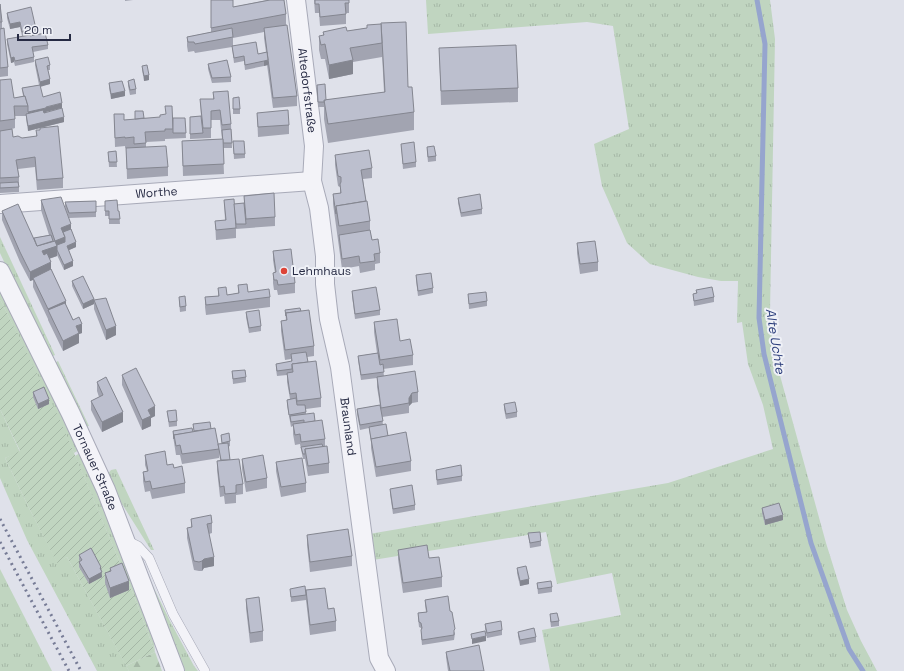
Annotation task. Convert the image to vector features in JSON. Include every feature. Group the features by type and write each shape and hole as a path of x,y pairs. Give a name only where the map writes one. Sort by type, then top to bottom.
{"street":[{"name":"Altedorfstraße","path":"296,0 314,146 312,181"},
{"name":"Worthe","path":"0,204 312,181"},
{"name":"Braunland","path":"312,181 319,208 325,256 325,284 329,319 340,367 379,658 386,671"},
{"name":"Tornauer Straße","path":"0,271 71,414 106,490 175,671"}],"lane":[{"path":"125,539 138,546 149,558 173,614 205,671"}],"green space":[{"path":"426,0 770,0 775,39 770,312 773,350 826,543 847,610 877,671 550,671 542,630 621,615 612,573 557,584 546,532 373,560 369,534 668,483 773,449 763,405 748,364 742,322 737,323 738,281 721,281 698,277 650,264 627,243 602,186 594,144 629,129 613,26 587,22 428,34"},
{"path":"0,237 55,355 51,357 46,352 0,253"},
{"path":"0,288 79,450 74,453 0,299"},
{"path":"0,299 61,422 132,591 155,652 126,666 67,557 57,563 5,458 20,451 0,409"},
{"path":"58,361 89,426 83,427 53,364"},
{"path":"0,409 20,452 5,458 29,508 57,562 67,557 129,671 97,671 27,540 0,478"},
{"path":"80,453 128,571 154,643 155,652 132,591 75,456"},
{"path":"116,469 154,550 151,550 122,504 118,502 107,475 111,470"},
{"path":"0,569 52,671 0,671"},
{"path":"145,570 170,621 198,671 185,671"},
{"path":"155,652 162,671 129,671 126,666"}],"building":[{"path":"211,0 233,0 233,7 270,0 284,0 286,14 211,28"},
{"path":"315,0 349,0 349,3 345,3 346,14 320,17 319,4 315,4"},
{"path":"0,4 2,22 0,22"},
{"path":"31,7 36,29 22,32 20,22 10,24 7,13"},
{"path":"406,22 408,87 412,87 414,112 328,124 324,100 385,92 381,23"},
{"path":"381,24 382,43 350,48 353,60 329,65 325,44 321,45 319,36 324,35 323,32 346,27 347,31 367,28 367,25"},
{"path":"287,25 297,96 273,98 264,28"},
{"path":"4,28 8,67 0,68 0,29"},
{"path":"232,28 233,37 195,44 194,42 188,42 187,37"},
{"path":"45,33 48,45 32,47 34,57 15,61 14,57 11,58 7,39"},
{"path":"256,42 258,54 267,52 268,60 245,65 244,56 234,58 232,46"},
{"path":"516,45 518,88 441,91 439,48"},
{"path":"48,57 50,65 47,66 50,79 40,82 35,60"},
{"path":"227,60 231,77 212,78 208,64"},
{"path":"147,65 149,75 144,76 142,66"},
{"path":"11,79 14,98 25,96 28,106 14,106 15,119 0,121 0,80"},
{"path":"134,79 136,89 130,90 128,81"},
{"path":"122,81 125,91 111,94 109,83"},
{"path":"325,84 326,100 324,100 324,102 318,102 317,85"},
{"path":"40,85 43,97 60,92 62,103 28,112 28,106 22,88"},
{"path":"228,91 231,124 222,125 220,110 211,111 211,128 203,128 200,99 214,99 213,92"},
{"path":"239,97 240,109 233,109 233,98"},
{"path":"165,106 172,106 173,129 145,132 146,143 134,144 134,137 115,138 114,114 124,114 124,120 160,117 160,115 166,114"},
{"path":"62,108 64,117 28,126 26,114 43,110 44,113"},
{"path":"288,110 289,125 258,127 257,113"},
{"path":"135,111 143,111 144,118 135,119"},
{"path":"201,116 203,133 190,134 190,117"},
{"path":"173,118 185,118 186,133 173,133"},
{"path":"58,126 63,178 37,180 35,157 16,160 19,177 0,178 0,131 12,129 13,137 18,136 22,138 37,136 36,130 40,130 40,128"},
{"path":"231,129 232,143 223,143 222,130"},
{"path":"223,139 224,164 183,166 182,141"},
{"path":"233,141 244,141 245,154 234,154"},
{"path":"414,142 416,162 403,164 401,144"},
{"path":"166,146 168,167 127,169 126,148"},
{"path":"434,146 436,156 428,157 427,147"},
{"path":"369,150 372,168 361,170 366,201 336,206 336,214 333,194 341,193 341,177 338,176 335,155"},
{"path":"116,151 117,162 109,162 108,152"},
{"path":"18,182 19,187 0,188 0,183"},
{"path":"274,193 275,217 246,219 244,196"},
{"path":"480,194 482,209 461,213 458,198"},
{"path":"61,197 71,224 61,228 65,237 55,241 41,200"},
{"path":"234,199 236,228 216,230 215,221 226,220 224,200"},
{"path":"117,200 120,219 109,219 109,211 105,211 105,201"},
{"path":"96,201 96,212 69,213 65,202"},
{"path":"367,201 370,221 339,226 336,206"},
{"path":"244,203 246,224 236,224 234,204"},
{"path":"18,204 37,246 55,241 57,246 42,251 44,255 47,253 51,262 30,272 2,211"},
{"path":"71,229 76,242 67,246 73,261 64,265 57,250 57,245 65,242 63,232"},
{"path":"370,230 372,240 378,239 380,253 374,254 375,261 360,263 359,256 342,259 339,235"},
{"path":"51,235 53,241 37,246 34,238"},
{"path":"595,241 598,262 580,264 577,243"},
{"name":"Lehmhaus","path":"291,249 295,283 278,285 277,280 274,280 273,273 276,272 273,251"},
{"path":"51,269 66,301 48,309 33,278"},
{"path":"431,273 433,288 418,291 416,275"},
{"path":"83,276 94,299 83,304 72,281"},
{"path":"247,284 248,292 269,289 270,297 206,305 205,297 219,296 218,288 226,287 227,295 239,293 238,285"},
{"path":"376,287 380,310 355,314 352,291"},
{"path":"712,287 714,297 694,301 693,294 697,293 696,290"},
{"path":"486,292 487,301 469,304 468,294"},
{"path":"185,296 186,306 180,307 179,297"},
{"path":"106,298 116,326 106,330 94,300"},
{"path":"65,303 73,320 79,317 82,324 76,326 79,333 63,341 48,310"},
{"path":"300,308 301,311 286,313 286,316 285,310"},
{"path":"259,310 261,326 249,328 246,312"},
{"path":"309,310 314,346 285,350 281,321 287,320 286,313"},
{"path":"397,319 400,341 410,339 413,355 380,360 374,322"},
{"path":"306,352 308,362 292,364 292,369 277,371 276,364 292,361 291,354"},
{"path":"378,353 380,365 383,364 384,372 361,375 358,356"},
{"path":"316,361 321,398 297,401 296,393 290,394 287,373 293,372 292,364"},
{"path":"136,368 155,406 148,410 151,416 142,420 122,375"},
{"path":"245,370 246,377 233,379 232,371"},
{"path":"415,371 418,392 412,393 409,398 409,403 381,408 377,377"},
{"path":"106,377 123,412 102,422 91,401 103,395 97,382"},
{"path":"44,387 49,399 38,404 33,392"},
{"path":"296,398 297,405 305,405 306,412 289,415 287,400"},
{"path":"515,402 517,412 506,414 504,404"},
{"path":"380,405 383,421 360,425 357,409"},
{"path":"176,410 177,421 169,422 167,411"},
{"path":"314,413 315,421 304,423 304,420 291,422 290,416"},
{"path":"322,420 325,439 301,442 300,434 295,435 293,424"},
{"path":"210,422 211,429 194,431 193,424"},
{"path":"386,424 388,436 371,439 369,427"},
{"path":"192,428 193,432 174,435 174,439 173,431"},
{"path":"215,428 219,449 182,454 180,445 176,446 174,435"},
{"path":"406,432 411,461 376,467 371,439"},
{"path":"229,433 230,441 222,443 221,435"},
{"path":"228,443 230,460 221,460 218,444"},
{"path":"322,444 323,447 305,449 305,454 303,454 301,447"},
{"path":"327,446 329,463 308,466 305,449"},
{"path":"165,451 167,465 173,464 174,468 182,466 185,483 152,489 150,481 145,482 143,472 148,471 145,455"},
{"path":"263,455 267,478 246,482 242,459"},
{"path":"302,458 306,483 281,487 276,462"},
{"path":"239,459 243,484 236,485 236,493 225,494 224,486 220,487 217,461"},
{"path":"461,465 462,476 437,480 436,470"},
{"path":"412,485 415,505 393,509 390,489"},
{"path":"779,503 783,515 765,520 762,508"},
{"path":"211,515 212,523 207,524 214,557 204,559 199,562 194,561 187,528 192,527 191,519"},
{"path":"348,529 352,556 310,562 307,535"},
{"path":"540,532 541,541 530,543 528,533"},
{"path":"427,545 429,558 439,557 442,577 403,583 398,550"},
{"path":"91,548 102,572 89,579 79,562 82,560 79,555"},
{"path":"122,563 129,581 110,588 105,573 111,571 110,568"},
{"path":"526,566 529,579 520,581 517,568"},
{"path":"551,581 552,587 538,589 537,583"},
{"path":"305,586 306,595 291,597 290,589"},
{"path":"325,588 328,609 334,608 336,621 310,625 306,590"},
{"path":"448,596 455,629 454,635 422,640 422,628 421,623 419,622 418,613 427,612 425,600"},
{"path":"259,597 263,631 250,633 246,599"},
{"path":"557,613 559,621 551,622 550,614"},
{"path":"501,621 502,630 487,633 485,624"},
{"path":"534,628 536,637 520,640 518,632"},
{"path":"485,631 486,636 472,639 471,634"},
{"path":"479,645 484,671 450,671 446,652"}],"waterway":[{"name":"Alte Uchte","path":"757,0 765,44 759,318 764,354 811,543 849,649 863,671"}],"railway":[{"path":"0,519 81,671"},
{"path":"0,542 69,671"}],"place":[{"name":"Lehmhaus","path":"284,271"}]}
